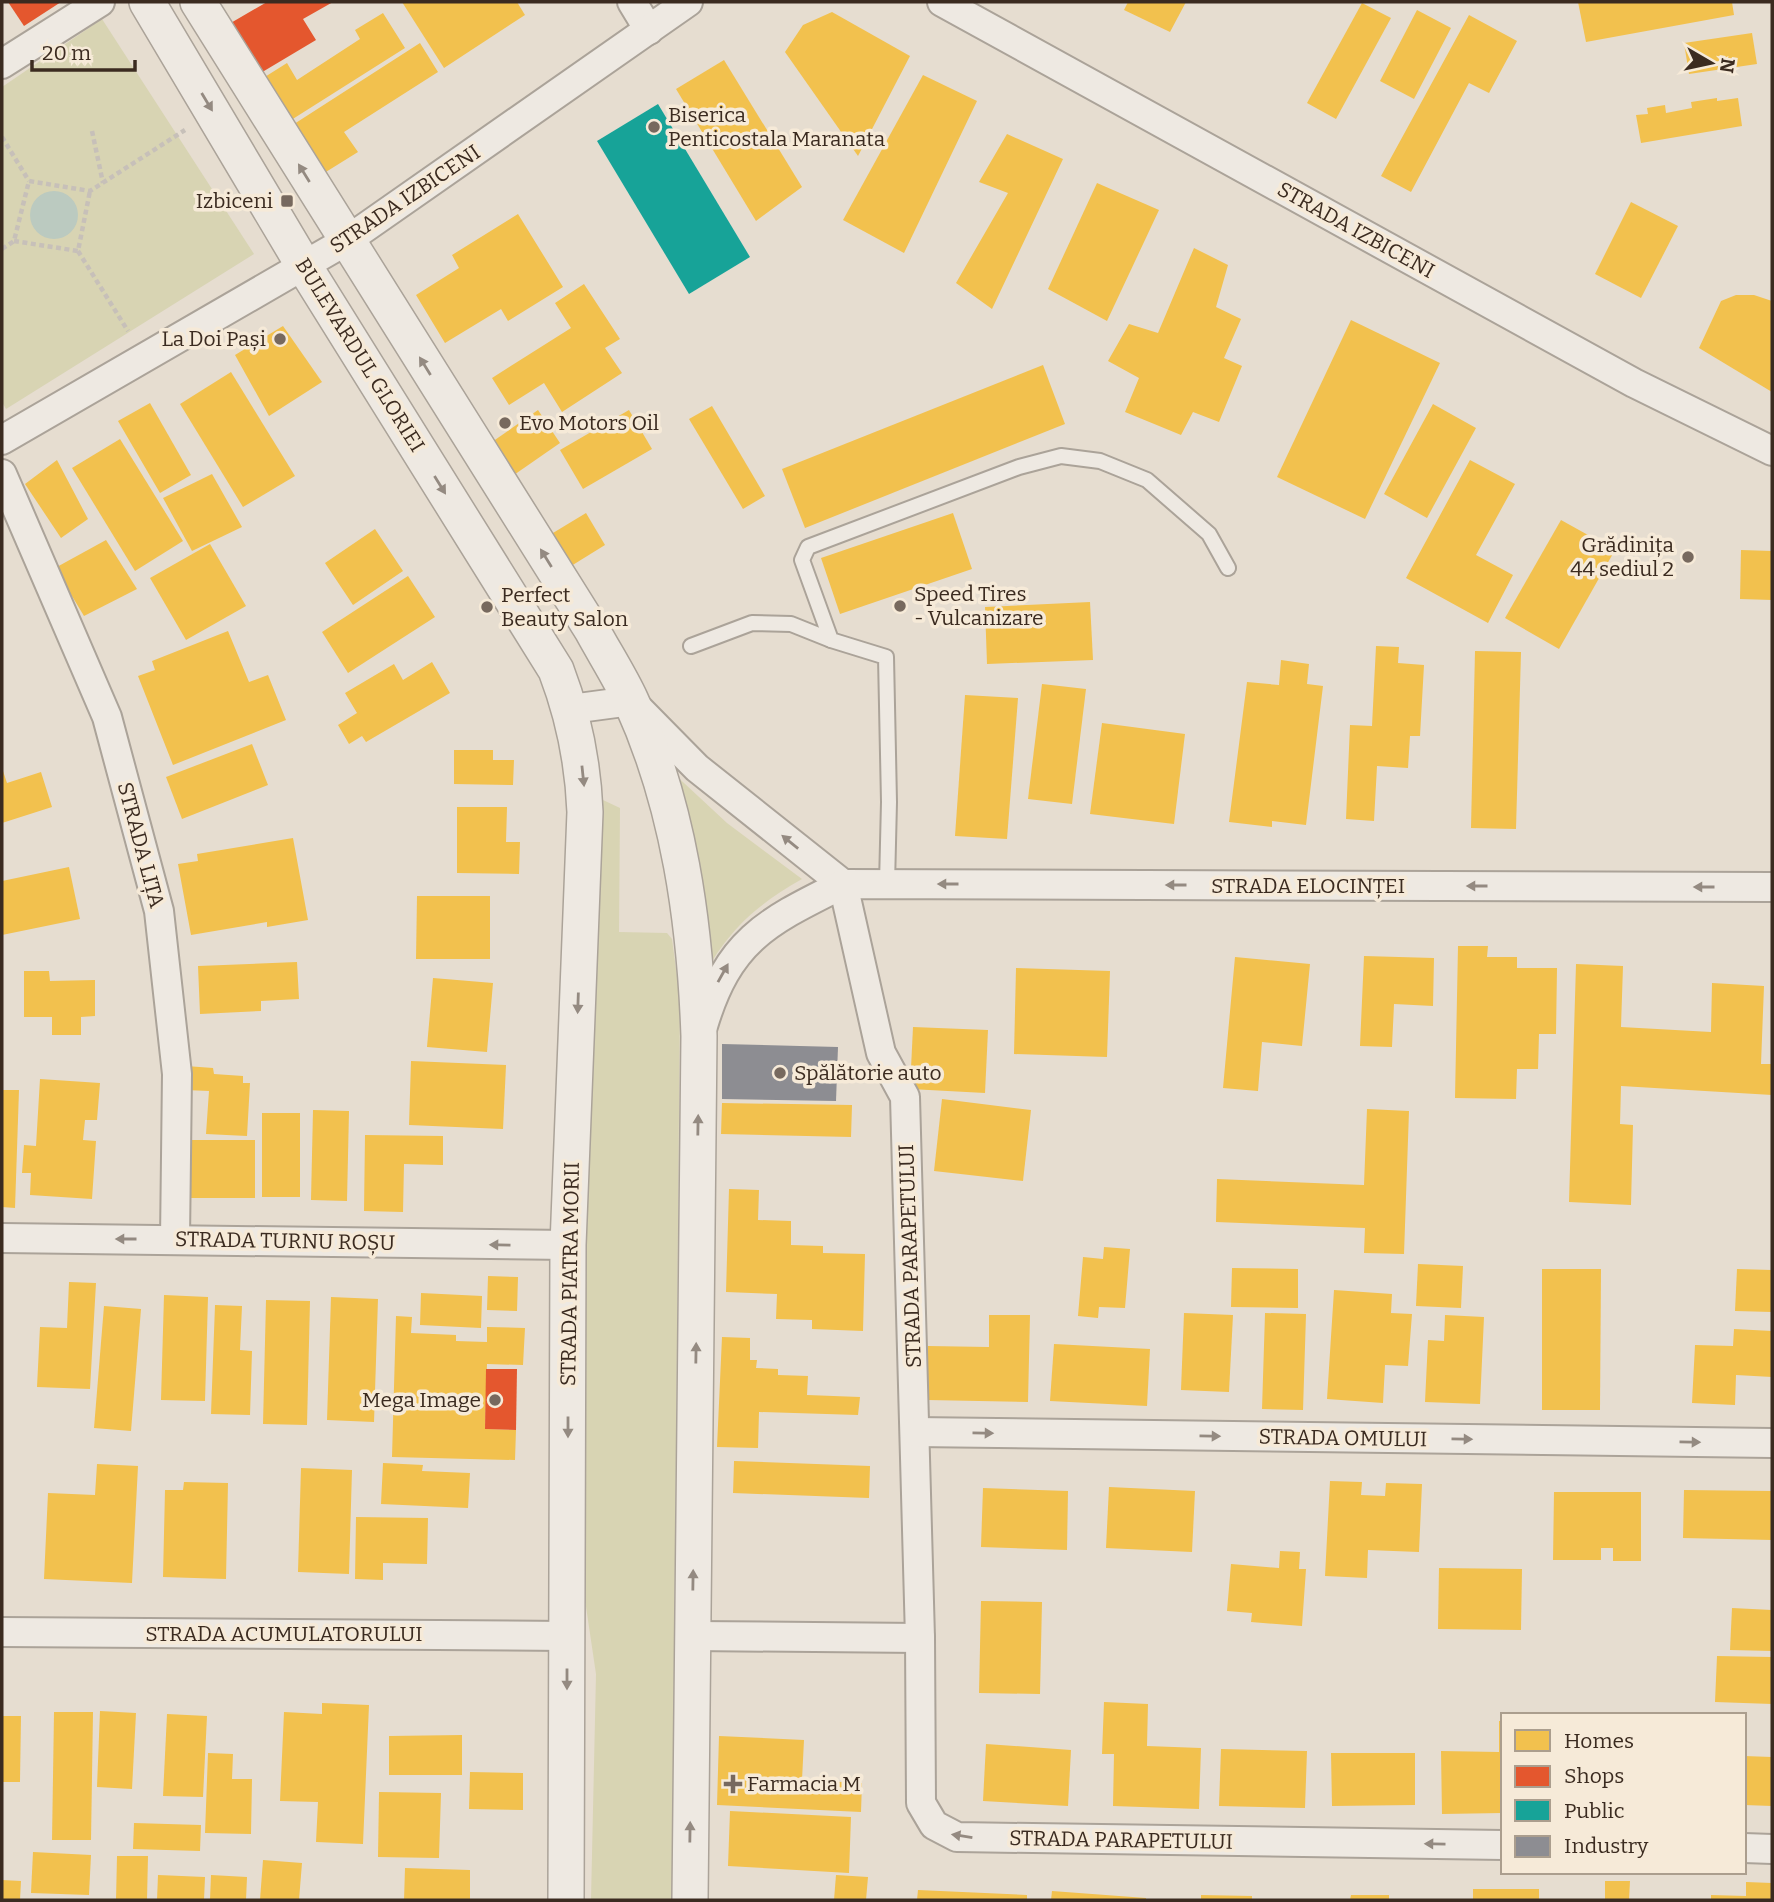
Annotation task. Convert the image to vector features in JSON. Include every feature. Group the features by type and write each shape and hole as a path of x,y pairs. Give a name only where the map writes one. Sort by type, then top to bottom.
{"street":[{"path":"2,64 100,2"},
{"name":"BULEVARDUL GLORIEI","path":"147,2 304,266 556,670 571,709"},
{"path":"198,2 592,630 631,701 658,772 681,859 692,921 699,1036 690,1900"},
{"path":"632,2 649,30"},
{"name":"STRADA IZBICENI","path":"2,440 346,241 688,2"},
{"name":"STRADA IZBICENI","path":"942,2 1634,383 1772,451"},
{"name":"STRADA LIȚA","path":"2,474 107,717 159,911 177,1074 175,1239"},
{"path":"571,709 631,701"},
{"path":"631,701 697,768 844,884 776,918 751,937 731,960 713,992 699,1036"},
{"name":"STRADA PIATRA MORII","path":"566,1900 568,1245 585,812 581,757 571,709"},
{"name":"STRADA ELOCINȚEI","path":"844,884 1772,887"},
{"name":"STRADA PARAPETULUI","path":"844,884 881,1052 905,1097 920,1638 920,1802 934,1825 957,1837 1501,1845"},
{"name":"STRADA TURNU ROȘU","path":"2,1238 568,1245"},
{"name":"STRADA OMULUI","path":"915,1432 1772,1443"},
{"name":"STRADA ACUMULATORULUI","path":"2,1632 567,1636"},
{"path":"693,1636 920,1638"},
{"path":"1746,1848 1772,1849"}],"lane":[{"path":"831,640 802,560 808,547 1019,467 1061,456 1100,460 1147,480 1209,534 1228,568"},
{"path":"691,646 752,623 791,624 886,657 889,802 887,884"}],"path":[{"path":"29,181 90,191 213,112"},
{"path":"92,131 103,183"},
{"path":"2,137 29,181 14,241 2,250"},
{"path":"90,191 78,251 144,357"},
{"path":"14,241 78,251"}],"shaded area":[{"path":"102,19 254,254 6,409 2,402 2,87"},
{"path":"54,191 71,198 78,215 71,232 54,239 37,232 30,215 37,198"},
{"path":"670,770 727,823 802,879 745,919 704,974"},
{"path":"603,800 620,808 619,932 667,933 672,939 680,999 672,1900 591,1900 596,1674 581,1573 588,811"}],"building: Homes":[{"path":"402,2 517,2 525,15 444,68"},
{"path":"1128,2 1186,2 1170,32 1124,10"},
{"path":"1578,2 1732,2 1734,15 1586,42"},
{"path":"1362,3 1391,18 1336,119 1307,103"},
{"path":"1417,10 1451,28 1414,99 1380,81"},
{"path":"832,12 910,56 858,156 785,52 803,25"},
{"path":"383,13 405,48 288,122 260,80 287,63 297,80 360,39 355,30"},
{"path":"1469,15 1517,41 1489,93 1469,83 1411,192 1381,176"},
{"path":"1752,33 1757,64 1689,74 1684,43"},
{"path":"420,43 438,72 344,132 358,152 321,175 291,126"},
{"path":"724,60 802,187 756,221 676,89"},
{"path":"923,75 977,101 904,253 843,220"},
{"path":"1717,98 1717,101 1738,98 1742,126 1641,143 1636,115 1648,114 1647,108 1665,105 1666,113 1692,108 1691,102"},
{"path":"1007,134 1063,159 992,309 956,283 1008,193 979,182"},
{"path":"1097,183 1159,210 1107,321 1048,289"},
{"path":"1631,202 1678,226 1641,298 1595,274"},
{"path":"518,214 563,287 508,321 501,309 445,343 416,295 459,268 452,255"},
{"path":"1194,248 1228,265 1216,307 1241,319 1224,358 1242,366 1219,422 1193,412 1181,435 1125,412 1139,378 1108,361 1129,324 1158,333"},
{"path":"584,284 620,339 605,348 622,373 562,412 544,383 509,405 492,378 571,328 555,303"},
{"path":"1736,295 1754,295 1772,301 1772,392 1699,348 1721,301"},
{"path":"1351,320 1440,363 1365,519 1277,477"},
{"path":"283,326 322,382 269,416 235,355"},
{"path":"1043,365 1065,424 805,528 782,469"},
{"path":"231,372 295,476 243,507 180,404"},
{"path":"150,403 191,475 160,493 118,421"},
{"path":"1433,404 1476,428 1427,518 1384,494"},
{"path":"712,406 765,496 743,509 689,419"},
{"path":"538,410 560,443 511,477 489,444"},
{"path":"629,410 652,449 583,489 560,450"},
{"path":"120,439 183,541 135,571 72,468"},
{"path":"57,460 88,519 61,538 25,484"},
{"path":"1470,460 1515,484 1476,555 1513,575 1488,623 1406,578"},
{"path":"212,474 242,527 192,551 163,498"},
{"path":"586,513 605,545 563,571 543,539"},
{"path":"953,513 972,569 840,614 821,558"},
{"path":"1561,520 1615,550 1559,649 1505,618"},
{"path":"375,529 403,571 353,605 325,563"},
{"path":"106,540 137,589 84,616 55,568"},
{"path":"210,544 246,606 186,640 150,578"},
{"path":"1741,550 1772,551 1772,600 1740,599"},
{"path":"408,576 435,617 348,673 322,632"},
{"path":"1090,602 1093,660 987,664 985,607"},
{"path":"228,631 249,682 268,675 286,720 173,765 138,676 155,670 152,661"},
{"path":"1376,646 1399,647 1398,663 1424,665 1420,736 1410,736 1408,768 1377,766 1374,821 1346,819 1350,725 1372,726"},
{"path":"1475,651 1521,652 1516,829 1471,828"},
{"path":"1281,660 1309,664 1307,684 1323,686 1306,825 1272,821 1272,827 1229,822 1247,682 1279,685"},
{"path":"432,662 450,693 366,742 362,736 349,744 338,725 357,713 345,693 394,664 403,680"},
{"path":"1042,684 1086,689 1072,804 1028,799"},
{"path":"965,695 1018,698 1007,839 955,836"},
{"path":"1102,723 1185,734 1174,824 1090,814"},
{"path":"252,744 268,785 182,819 166,777"},
{"path":"454,750 493,750 493,760 514,760 513,785 454,784"},
{"path":"2,768 7,783 41,772 52,807 2,823"},
{"path":"457,807 507,807 506,842 520,842 519,874 457,873"},
{"path":"293,838 308,920 267,927 267,922 191,935 178,864 198,861 197,854"},
{"path":"69,867 80,919 2,935 2,881"},
{"path":"417,896 490,896 490,959 416,959"},
{"path":"1458,946 1488,946 1487,957 1517,957 1517,968 1557,968 1556,1034 1539,1034 1538,1069 1517,1069 1516,1099 1455,1098"},
{"path":"1364,956 1434,958 1433,1006 1394,1004 1392,1047 1360,1046"},
{"path":"1235,957 1310,964 1302,1046 1262,1042 1258,1091 1223,1088"},
{"path":"297,962 299,999 261,1001 261,1011 200,1014 198,966"},
{"path":"1576,964 1623,966 1621,1027 1711,1032 1712,983 1764,986 1761,1064 1772,1064 1772,1095 1621,1086 1620,1124 1633,1125 1631,1205 1569,1202"},
{"path":"1016,968 1110,971 1107,1057 1014,1054"},
{"path":"24,971 49,971 50,981 95,980 95,1016 81,1017 81,1035 52,1035 52,1017 24,1017"},
{"path":"433,978 493,983 487,1052 427,1047"},
{"path":"913,1027 988,1030 985,1093 910,1089"},
{"path":"411,1061 506,1065 503,1129 409,1125"},
{"path":"186,1066 213,1068 214,1074 243,1076 243,1083 250,1083 247,1136 206,1134 209,1091 185,1090"},
{"path":"40,1079 100,1083 97,1120 85,1120 83,1140 96,1141 92,1199 30,1195 31,1173 22,1173 24,1145 36,1146"},
{"path":"2,1090 19,1090 15,1208 2,1207"},
{"path":"942,1099 1031,1110 1023,1181 934,1171"},
{"path":"722,1103 852,1105 851,1137 721,1134"},
{"path":"1367,1109 1409,1111 1404,1254 1364,1253 1365,1228 1216,1222 1217,1179 1364,1185"},
{"path":"313,1110 349,1111 347,1201 311,1200"},
{"path":"262,1113 300,1113 300,1197 262,1197"},
{"path":"365,1135 443,1136 443,1165 404,1164 403,1212 364,1211"},
{"path":"183,1140 255,1140 255,1198 183,1198"},
{"path":"729,1189 759,1190 758,1220 791,1221 791,1245 823,1246 823,1253 865,1254 863,1331 812,1329 812,1320 776,1319 777,1294 726,1292"},
{"path":"1104,1247 1130,1249 1125,1308 1099,1307 1098,1318 1078,1316 1083,1257 1103,1259"},
{"path":"1418,1264 1463,1266 1461,1308 1416,1306"},
{"path":"1232,1268 1298,1269 1298,1308 1231,1307"},
{"path":"1542,1269 1601,1269 1600,1410 1542,1410"},
{"path":"1737,1269 1772,1270 1772,1312 1735,1311"},
{"path":"488,1276 518,1277 517,1311 487,1310"},
{"path":"69,1282 96,1283 90,1389 37,1387 40,1327 67,1328"},
{"path":"1334,1290 1392,1294 1391,1313 1412,1314 1408,1366 1385,1365 1383,1403 1327,1399"},
{"path":"421,1293 482,1296 481,1328 420,1325"},
{"path":"164,1295 208,1297 205,1401 161,1400"},
{"path":"331,1297 378,1299 374,1422 327,1420"},
{"path":"266,1300 310,1301 307,1425 263,1424"},
{"path":"215,1305 242,1306 240,1350 252,1351 250,1415 211,1414"},
{"path":"104,1306 141,1309 131,1431 94,1428"},
{"path":"1184,1313 1233,1315 1229,1392 1181,1390"},
{"path":"1265,1313 1306,1314 1303,1410 1262,1409"},
{"path":"989,1315 1030,1315 1028,1402 927,1400 928,1346 989,1347"},
{"path":"1445,1315 1484,1317 1480,1404 1425,1402 1428,1340 1444,1341"},
{"path":"396,1316 412,1317 411,1333 456,1335 456,1341 487,1342 487,1327 525,1328 523,1365 487,1364 485,1429 516,1430 515,1460 392,1457"},
{"path":"1734,1329 1772,1331 1772,1377 1736,1375 1735,1405 1692,1403 1695,1345 1733,1346"},
{"path":"722,1337 750,1338 750,1360 757,1360 756,1368 778,1369 778,1375 808,1376 807,1395 860,1397 858,1415 759,1412 758,1448 717,1447"},
{"path":"1054,1344 1150,1349 1147,1406 1050,1401"},
{"path":"734,1461 870,1466 869,1498 733,1493"},
{"path":"383,1463 423,1465 422,1471 470,1473 468,1508 381,1504"},
{"path":"97,1464 138,1466 132,1583 44,1579 48,1493 95,1495"},
{"path":"301,1468 352,1470 349,1574 298,1572"},
{"path":"1330,1481 1362,1482 1361,1495 1385,1496 1386,1483 1422,1484 1419,1552 1368,1550 1367,1578 1325,1576"},
{"path":"184,1482 228,1483 226,1579 163,1577 165,1490 183,1490"},
{"path":"1109,1487 1195,1491 1192,1552 1106,1548"},
{"path":"983,1488 1068,1491 1067,1550 981,1547"},
{"path":"1684,1490 1772,1491 1772,1540 1683,1538"},
{"path":"1554,1492 1641,1492 1641,1561 1613,1561 1613,1548 1601,1548 1601,1560 1553,1560"},
{"path":"356,1517 428,1518 427,1564 383,1563 383,1580 355,1579"},
{"path":"1280,1551 1300,1552 1299,1569 1306,1569 1302,1626 1251,1622 1252,1613 1227,1611 1231,1564 1279,1568"},
{"path":"1439,1568 1522,1569 1521,1630 1438,1629"},
{"path":"981,1601 1042,1602 1040,1694 979,1693"},
{"path":"1732,1608 1772,1610 1772,1651 1730,1650"},
{"path":"1717,1656 1772,1657 1772,1704 1715,1702"},
{"path":"1104,1702 1148,1704 1147,1746 1201,1748 1199,1809 1113,1806 1114,1754 1102,1754"},
{"path":"322,1703 369,1705 363,1844 316,1842 318,1802 280,1801 284,1712 322,1714"},
{"path":"100,1711 136,1713 132,1789 97,1787"},
{"path":"54,1712 93,1712 91,1840 52,1840"},
{"path":"167,1714 207,1716 203,1797 163,1796"},
{"path":"2,1716 21,1716 20,1782 2,1782"},
{"path":"1501,1721 1501,1813 1442,1814 1441,1751 1499,1752"},
{"path":"462,1735 462,1775 389,1775 389,1736"},
{"path":"719,1736 804,1740 802,1780 862,1783 861,1812 717,1805"},
{"path":"986,1744 1071,1750 1068,1806 983,1801"},
{"path":"1221,1749 1307,1751 1305,1808 1219,1806"},
{"path":"208,1753 233,1754 232,1779 252,1779 251,1834 205,1833"},
{"path":"1331,1753 1415,1753 1415,1805 1332,1806"},
{"path":"1746,1756 1772,1757 1772,1806 1746,1805"},
{"path":"470,1772 523,1773 523,1810 469,1809"},
{"path":"379,1792 441,1793 439,1858 378,1857"},
{"path":"730,1811 851,1817 849,1873 728,1866"},
{"path":"134,1823 201,1825 200,1851 133,1849"},
{"path":"33,1852 91,1855 89,1895 31,1893"},
{"path":"117,1856 148,1856 147,1900 116,1900"},
{"path":"263,1860 302,1863 299,1900 260,1900"},
{"path":"405,1868 470,1870 470,1900 404,1900"},
{"path":"158,1875 205,1877 204,1900 157,1900"},
{"path":"211,1875 247,1877 246,1900 210,1900"},
{"path":"836,1875 868,1877 866,1900 834,1900"},
{"path":"2,1880 21,1881 20,1900 2,1900"},
{"path":"1605,1881 1630,1881 1629,1900 1605,1900"},
{"path":"1746,1882 1772,1883 1772,1900 1711,1900 1711,1895 1746,1896"},
{"path":"1473,1889 1539,1889 1539,1900 1473,1900"},
{"path":"918,1890 1027,1895 1027,1900 917,1900"},
{"path":"1052,1891 1146,1898 1146,1900 1051,1900"},
{"path":"1201,1895 1252,1896 1252,1900 1201,1900"},
{"path":"1351,1895 1389,1895 1389,1900 1350,1900"}],"building: Shops":[{"path":"8,2 61,2 24,26"},
{"path":"267,2 333,2 303,19 316,40 259,74 229,24"},
{"path":"486,1369 517,1369 516,1430 485,1429"}],"building: Public":[{"path":"658,104 750,257 689,294 597,141"}],"building: Industry":[{"name":"Spălătorie auto","path":"722,1044 838,1047 836,1101 722,1099"}],"place":[{"name":"Biserica Penticostala Maranata","path":"654,127"},
{"name":"Izbiceni","path":"287,201"},
{"name":"La Doi Pași","path":"280,339"},
{"name":"Evo Motors Oil","path":"505,423"},
{"name":"Grădinița 44 sediul 2","path":"1688,557"},
{"name":"Speed Tires - Vulcanizare","path":"900,606"},
{"name":"Perfect Beauty Salon","path":"487,607"},
{"name":"Spălătorie auto","path":"780,1073"},
{"name":"Mega Image","path":"495,1400"},
{"name":"Farmacia M","path":"733,1784"}]}
